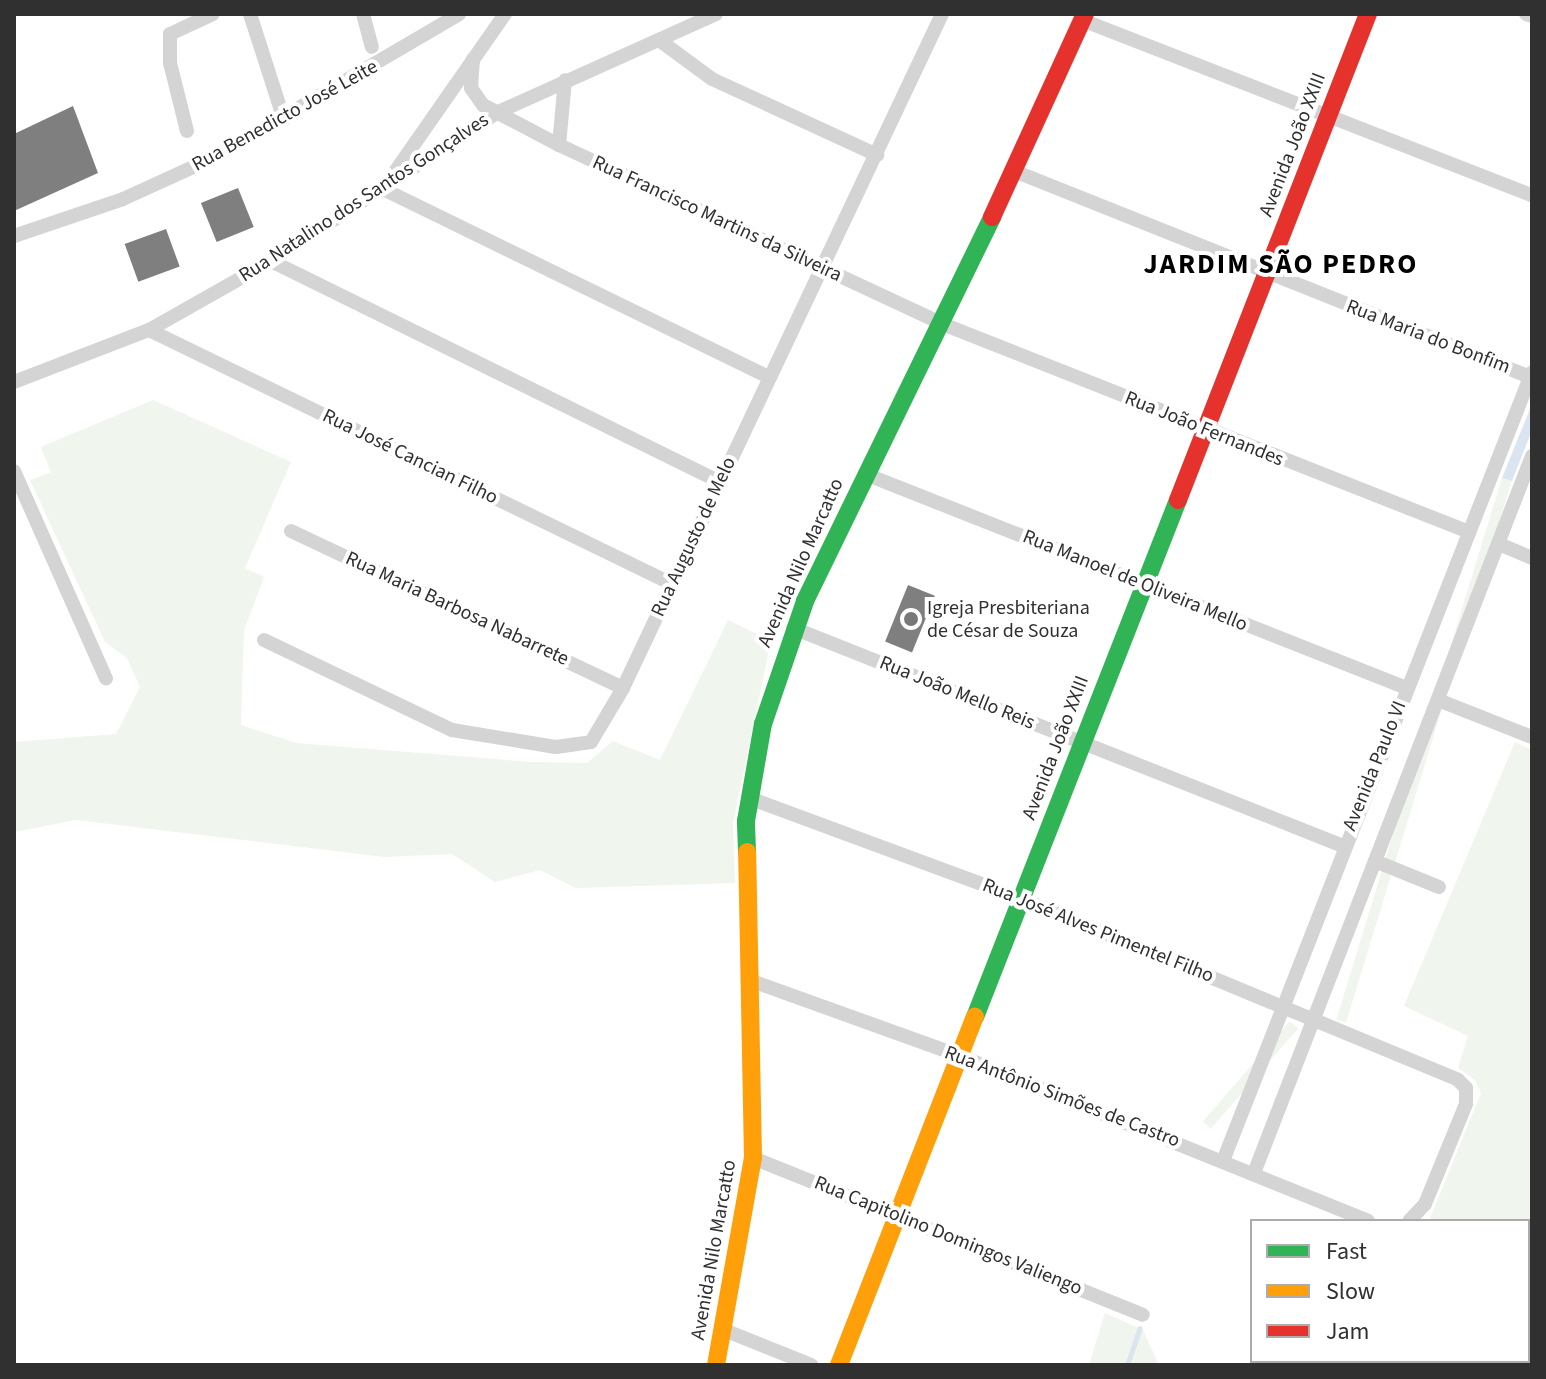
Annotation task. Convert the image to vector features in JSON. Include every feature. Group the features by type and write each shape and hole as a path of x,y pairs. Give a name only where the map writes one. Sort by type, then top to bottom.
{"street":[{"path":"187,131 170,63 170,34 213,14"},
{"path":"250,14 284,120"},
{"path":"363,14 372,47"},
{"name":"Rua Benedicto José Leite","path":"14,236 134,195 284,120 459,14"},
{"path":"505,14 383,189 769,377"},
{"name":"Rua Natalino dos Santos Gonçalves","path":"14,382 149,330 271,261 496,113 716,14"},
{"name":"Avenida João XXIII","path":"839,1365 1368,14"},
{"path":"1526,14 1532,16"},
{"name":"Rua Augusto de Melo","path":"264,640 452,730 556,747 591,742 623,688 877,155 938,16"},
{"path":"1084,17 1532,195"},
{"name":"Avenida Nilo Marcatto","path":"716,1365 753,1158 749,798 763,724 793,628 1014,171 1084,17"},
{"path":"659,40 712,79 877,155"},
{"path":"452,92 471,88 473,59"},
{"path":"559,145 565,80"},
{"name":"Rua Francisco Martins da Silveira","path":"471,88 496,113 559,145 940,323"},
{"name":"Rua Maria do Bonfim","path":"1014,171 1267,274 1531,374"},
{"path":"271,261 720,482"},
{"name":"Rua João Fernandes","path":"940,323 1205,431 1469,532"},
{"name":"Rua José Cancian Filho","path":"149,330 672,584"},
{"name":"Avenida Paulo VI","path":"1223,1161 1280,1005 1531,374"},
{"name":"Avenida Paulo VI","path":"1254,1173 1532,456"},
{"path":"14,471 106,679"},
{"name":"Rua Manoel de Oliveira Mello","path":"865,474 1407,688"},
{"name":"Rua Maria Barbosa Nabarrete","path":"291,531 623,688"},
{"path":"1499,544 1532,558"},
{"name":"Rua João Mello Reis","path":"793,628 1343,846"},
{"path":"1438,700 1532,737"},
{"name":"Rua José Alves Pimentel Filho","path":"749,798 1022,899 1444,1073 1466,1088 1466,1104 1425,1204 1411,1219"},
{"path":"1375,861 1439,887"},
{"name":"Rua Antônio Simões de Castro","path":"752,981 960,1056 1363,1219"},
{"name":"Rua Capitolino Domingos Valiengo","path":"753,1158 1143,1315"},
{"path":"724,1330 811,1365"}],"shaded area":[{"path":"153,400 291,462 245,568 264,577 244,630 241,725 296,743 531,762 587,763 613,741 660,760 728,620 771,641 733,823 735,883 576,888 540,870 495,882 452,854 385,857 76,820 14,832 14,742 116,734 140,687 127,658 105,642 30,480 51,472 41,447"},
{"path":"1532,404 1532,430 1512,481 1502,478"},
{"path":"1502,478 1512,481 1346,1022 1337,1019"},
{"path":"1515,742 1532,750 1532,1365 1377,1365 1530,1363 1530,1219 1430,1219 1481,1093 1475,1080 1458,1068 1468,1036 1404,1006"},
{"path":"1290,1021 1298,1028 1211,1129 1203,1121"},
{"path":"1105,1313 1143,1330 1159,1365 1089,1365"}],"building":[{"path":"73,106 98,173 14,211 14,134"},
{"path":"238,188 254,227 217,242 201,203"},
{"path":"166,229 180,267 138,282 125,244"},
{"name":"Igreja Presbiteriana de César de Souza","path":"908,585 935,596 912,652 885,642"}],"waterway":[{"path":"1127,1365 1140,1328"}],"traffic: fast":[{"path":"747,852 746,821 763,724 805,601 992,217"},
{"path":"975,1017 1178,500"}],"traffic: slow":[{"path":"716,1365 753,1158 747,852"},
{"path":"839,1365 975,1017"}],"traffic: jam":[{"path":"992,217 1085,14"},
{"path":"1178,500 1368,14"}],"place":[{"name":"Igreja Presbiteriana de César de Souza","path":"911,619"}],"district":[{"name":"JARDIM SÃO PEDRO","path":"1281,264"}]}
